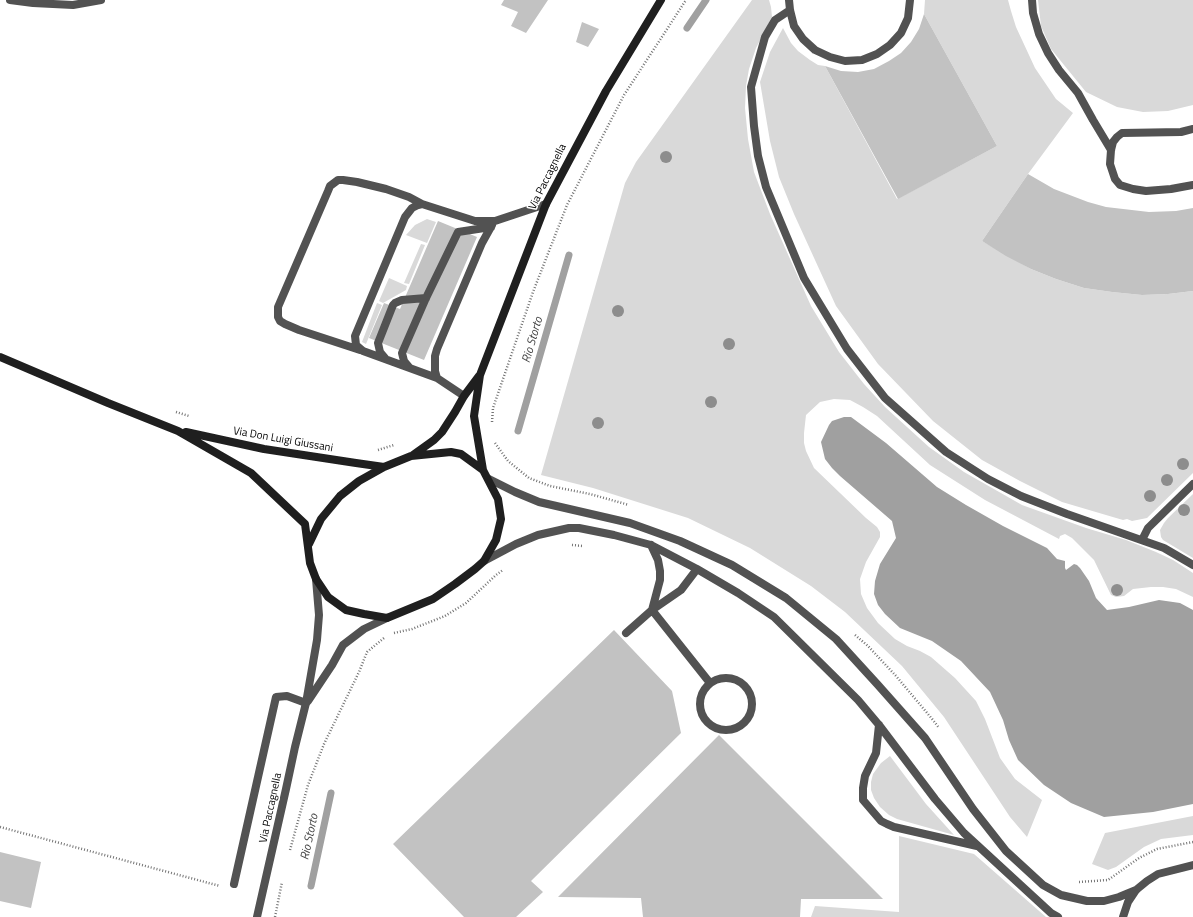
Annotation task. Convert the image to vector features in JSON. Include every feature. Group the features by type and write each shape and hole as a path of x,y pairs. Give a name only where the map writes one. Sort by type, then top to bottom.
{"main road":[{"name":"Via Paccagnella","path":"483,470 474,416 480,375 546,204 606,91 661,0"},
{"name":"Via Don Luigi Giussani","path":"0,358 178,431 251,473 305,524 310,563 316,578 328,597 346,610 387,618"},
{"name":"Via Paccagnella","path":"411,456 434,440 442,432 464,396 480,375"},
{"name":"Via Don Luigi Giussani","path":"178,431 264,448 384,467"},
{"path":"308,544 321,519 340,496 359,481 384,467 411,456 451,452 460,454 483,470 498,499 501,518 496,540 484,561 433,600 387,618"}],"street":[{"path":"10,0 73,5 101,0"},
{"path":"789,0 794,26 803,39 815,50 830,57 846,61 862,60 877,54 890,45 901,33 908,18 910,0"},
{"path":"1032,0 1033,13 1039,34 1048,53 1059,70 1078,93 1111,150"},
{"path":"790,10 775,20 765,37 751,87 758,156 766,187 804,278 847,349 885,398 946,452 988,479 1021,496 1164,548 1193,566"},
{"path":"1193,129 1181,132 1122,133 1113,142 1110,164 1115,179 1120,185 1133,189 1146,191 1171,189 1193,184"},
{"path":"464,396 437,378 385,358 285,324 280,321 278,317 278,307 330,186 338,180 379,188 409,197 422,204 456,216 493,224"},
{"path":"363,351 356,345 355,336 405,217 412,208 422,204"},
{"path":"409,367 404,361 402,353 426,298 458,232 493,224 546,204"},
{"path":"437,378 434,371 437,349 482,243 493,224"},
{"path":"385,358 380,352 378,343 393,305 402,300 426,298"},
{"path":"489,479 540,502 630,523 680,541 732,565 786,598 836,639 884,691 925,738 974,809 1006,851 1042,885 1062,895 1087,901 1104,901 1136,890 1158,874 1193,865"},
{"path":"1142,540 1148,528 1193,484"},
{"path":"484,561 516,544 538,535 569,528 579,528 614,535 651,545 697,568 738,593 774,617 858,700 880,725 935,799 964,833 1051,913 1058,917"},
{"path":"651,545 658,560 660,571 660,580 652,610"},
{"path":"626,633 652,610 681,590 697,568"},
{"name":"Via Paccagnella","path":"257,917 306,703 317,640 319,615 316,578"},
{"path":"652,610 710,683"},
{"name":"Via Paccagnella","path":"306,703 343,646 364,629 387,618"},
{"path":"727,677 737,680 745,685 750,691 753,706 751,714 745,722 737,728 722,730 713,726 705,719 701,711 700,704 702,695 710,683 718,678 727,677"},
{"path":"234,884 276,697 287,696 306,703"},
{"path":"880,725 876,753 865,776 863,788 863,800 880,821 894,827 978,846"},
{"path":"1176,870 1193,871"},
{"path":"1123,917 1128,902 1136,890"}],"path":[{"path":"493,428 493,408 533,292 567,205 624,95 686,0"},
{"path":"172,411 195,418"},
{"path":"494,436 495,444 508,461 529,478"},
{"path":"371,450 377,450 400,443"},
{"path":"570,545 585,546"},
{"path":"288,857 308,785 324,744 359,672 367,652 388,635 412,629 445,616 466,603 508,566"},
{"path":"0,827 229,888 234,884"},
{"path":"275,917 283,880"}],"shaded area":[{"path":"752,0 769,0 772,17 756,48 749,69 746,86 745,108 748,139 754,172 770,214 811,306 839,352 864,384 885,407 929,447 964,472 1022,505 1086,528 1126,540 1173,560 1193,573 1193,597 1176,589 1163,587 1133,589 1124,596 1116,597 1111,595 1094,560 1072,538 1065,534 1060,536 1059,539 985,500 930,465 877,416 863,407 850,400 834,399 820,402 806,415 804,443 814,468 877,527 880,532 880,537 866,562 860,579 861,594 867,608 878,623 895,639 931,657 955,678 976,701 985,719 1000,758 1015,779 1042,800 1027,837 1010,817 944,717 902,666 845,612 811,586 750,548 688,518 593,488 541,475 625,183 636,162"},
{"path":"925,0 1008,0 1016,27 1035,68 1056,99 1073,113 1028,174 982,241 1031,269 1084,288 1142,295 1193,291 1193,473 1147,518 1132,521 1127,519 1123,520 1062,502 982,460 933,421 878,364 836,306 794,214 779,177 770,141 760,82 770,52 783,28 791,43 798,51 818,65 825,66 897,199 997,146 924,14"},
{"path":"1038,0 1193,0 1193,105 1168,111 1143,112 1117,107 1086,92 1051,49 1041,26"},
{"path":"427,219 436,222 427,243 406,235 415,225"},
{"path":"421,244 425,245 409,284 404,283"},
{"path":"389,278 407,286 406,290 383,303 379,301"},
{"path":"377,303 382,305 366,344 362,342"},
{"path":"844,417 851,417 886,443 937,487 1003,526 1047,548 1057,559 1065,561 1066,570 1074,564 1077,565 1089,581 1096,598 1107,610 1129,607 1159,600 1180,603 1193,610 1193,804 1153,812 1104,817 1071,803 1044,785 1018,760 1009,740 1003,720 990,692 961,661 932,641 900,628 885,614 878,605 874,594 875,581 880,564 896,538 892,521 832,468 825,459 821,442 832,421"},
{"path":"1193,494 1193,558 1163,540 1160,530 1168,518"},
{"path":"890,756 926,804 954,835 897,819 889,815 880,807 871,790 871,782 873,774 881,763"},
{"path":"1193,816 1193,835 1161,839 1144,847 1116,867 1108,870 1092,864 1105,833"},
{"path":"899,836 974,854 1046,917 811,917 815,906 899,912"}],"building":[{"path":"504,0 548,0 526,33 511,26 518,12 501,5"},
{"path":"924,14 997,146 898,199 825,66 841,71 858,72 874,69 901,53 911,42 919,29"},
{"path":"582,22 599,29 588,47 576,42"},
{"path":"1028,174 1054,189 1106,207 1149,212 1176,211 1193,208 1193,291 1142,295 1084,288 1031,269 982,241"},
{"path":"438,221 477,237 424,360 369,338 384,303 400,309"},
{"path":"614,630 672,691 681,733 531,881 543,892 516,917 464,917 393,844"},
{"path":"719,735 883,899 801,899 800,917 643,917 641,898 558,897"},
{"path":"0,852 41,862 31,908 0,901"}],"waterway":[{"name":"Rio Storto","path":"687,28 706,0"},
{"name":"Rio Storto","path":"518,431 569,255"},
{"name":"Rio Storto","path":"311,886 331,793"}]}
